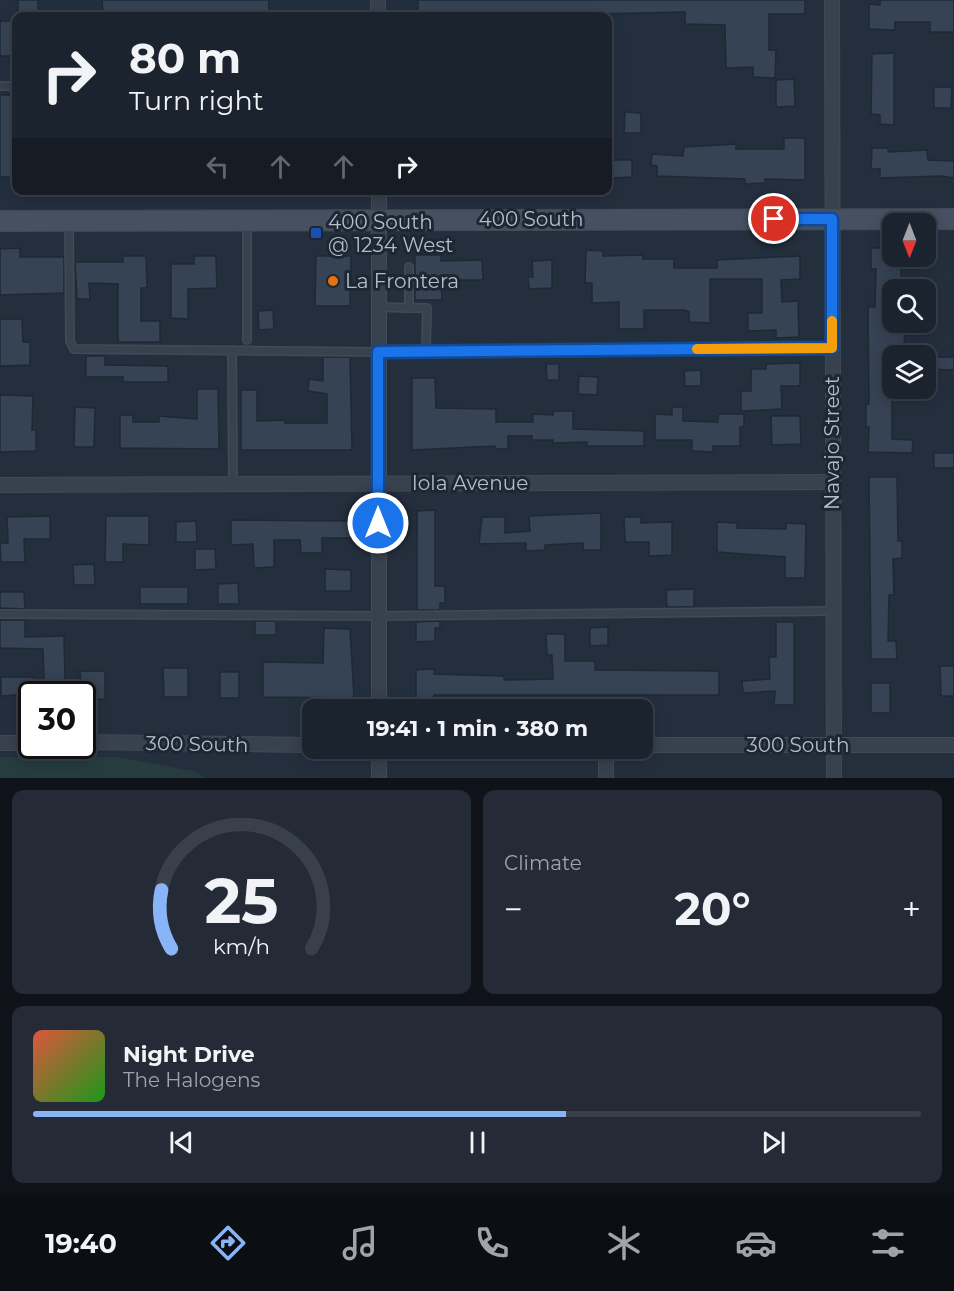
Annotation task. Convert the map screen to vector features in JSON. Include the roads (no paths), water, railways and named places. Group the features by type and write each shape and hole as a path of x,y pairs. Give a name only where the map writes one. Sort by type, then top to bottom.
{"main road":[{"name":"400 South","path":"0,221 954,219"}],"street":[{"name":"Navajo Street","path":"832,0 834,778"},
{"path":"379,195 379,699"},
{"name":"Iola Avenue","path":"0,485 832,482"},
{"name":"300 South","path":"96,742 302,745"},
{"path":"0,743 18,743"},
{"name":"300 South","path":"653,746 954,745"},
{"path":"379,759 379,778"},
{"path":"606,759 606,778"}],"lane":[{"path":"247,220 247,340"},
{"path":"69,221 70,341 74,349 378,352 832,348"},
{"path":"409,267 409,308"},
{"path":"378,308 427,308 426,351"},
{"path":"232,350 233,484"},
{"path":"0,614 379,616 833,611"}],"place":[{"name":"400 South @ 1234 West","path":"316,233"},
{"name":"La Frontera","path":"333,281"}]}
